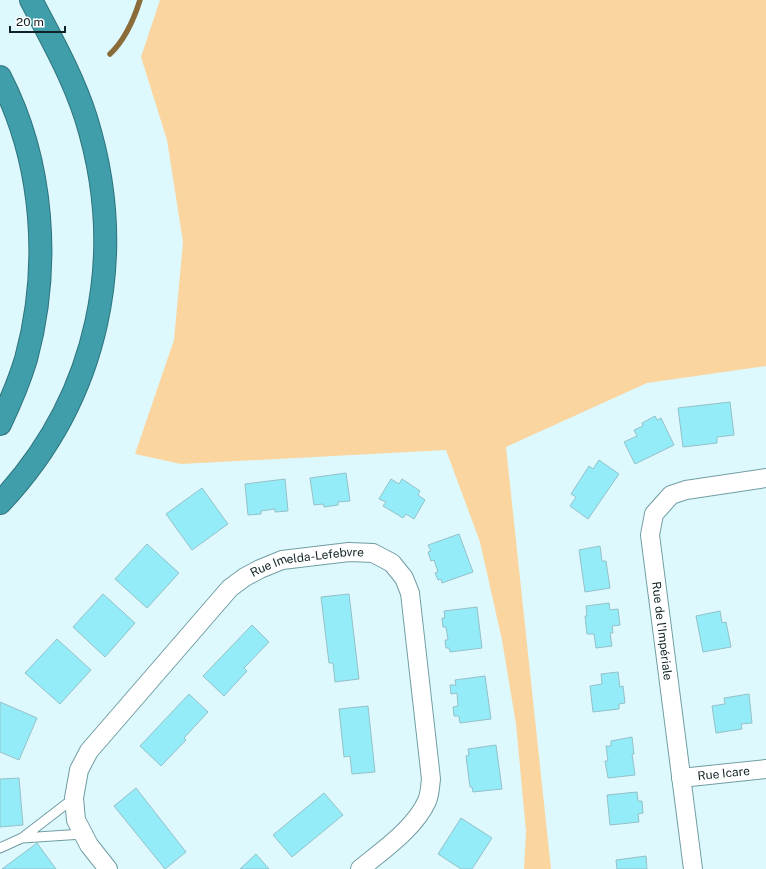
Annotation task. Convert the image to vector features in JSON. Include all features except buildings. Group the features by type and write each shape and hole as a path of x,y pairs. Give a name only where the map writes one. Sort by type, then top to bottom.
{"highway":[{"path":"0,503 26,474 44,449 74,391 86,360 96,326 102,293 105,256 104,200 99,167 90,134 73,84 31,0"},
{"path":"0,77 18,119 29,157 39,218 40,259 38,301 30,341 20,376 0,424"}],"street":[{"name":"Rue de l'Impériale","path":"693,869 650,535 654,514 671,495 686,490 766,478"},
{"name":"Rue Imelda-Lefebvre","path":"108,869 89,845 76,820 74,798 79,770 89,751 230,588 245,577 282,560 348,552 373,553 392,563 404,578 410,593 431,779 428,799 418,816 399,835 360,869"},
{"name":"Rue Icare","path":"681,778 766,769"}],"lane":[{"path":"0,848 22,838 74,798"},
{"path":"22,838 83,834"}],"shaded area":[{"path":"160,0 766,0 766,366 647,383 506,447 551,869 524,869 526,831 516,724 502,640 480,542 446,450 181,464 135,454 174,340 183,242 167,140 141,57"}],"waterway":[{"path":"110,54 128,29 140,0"}]}
